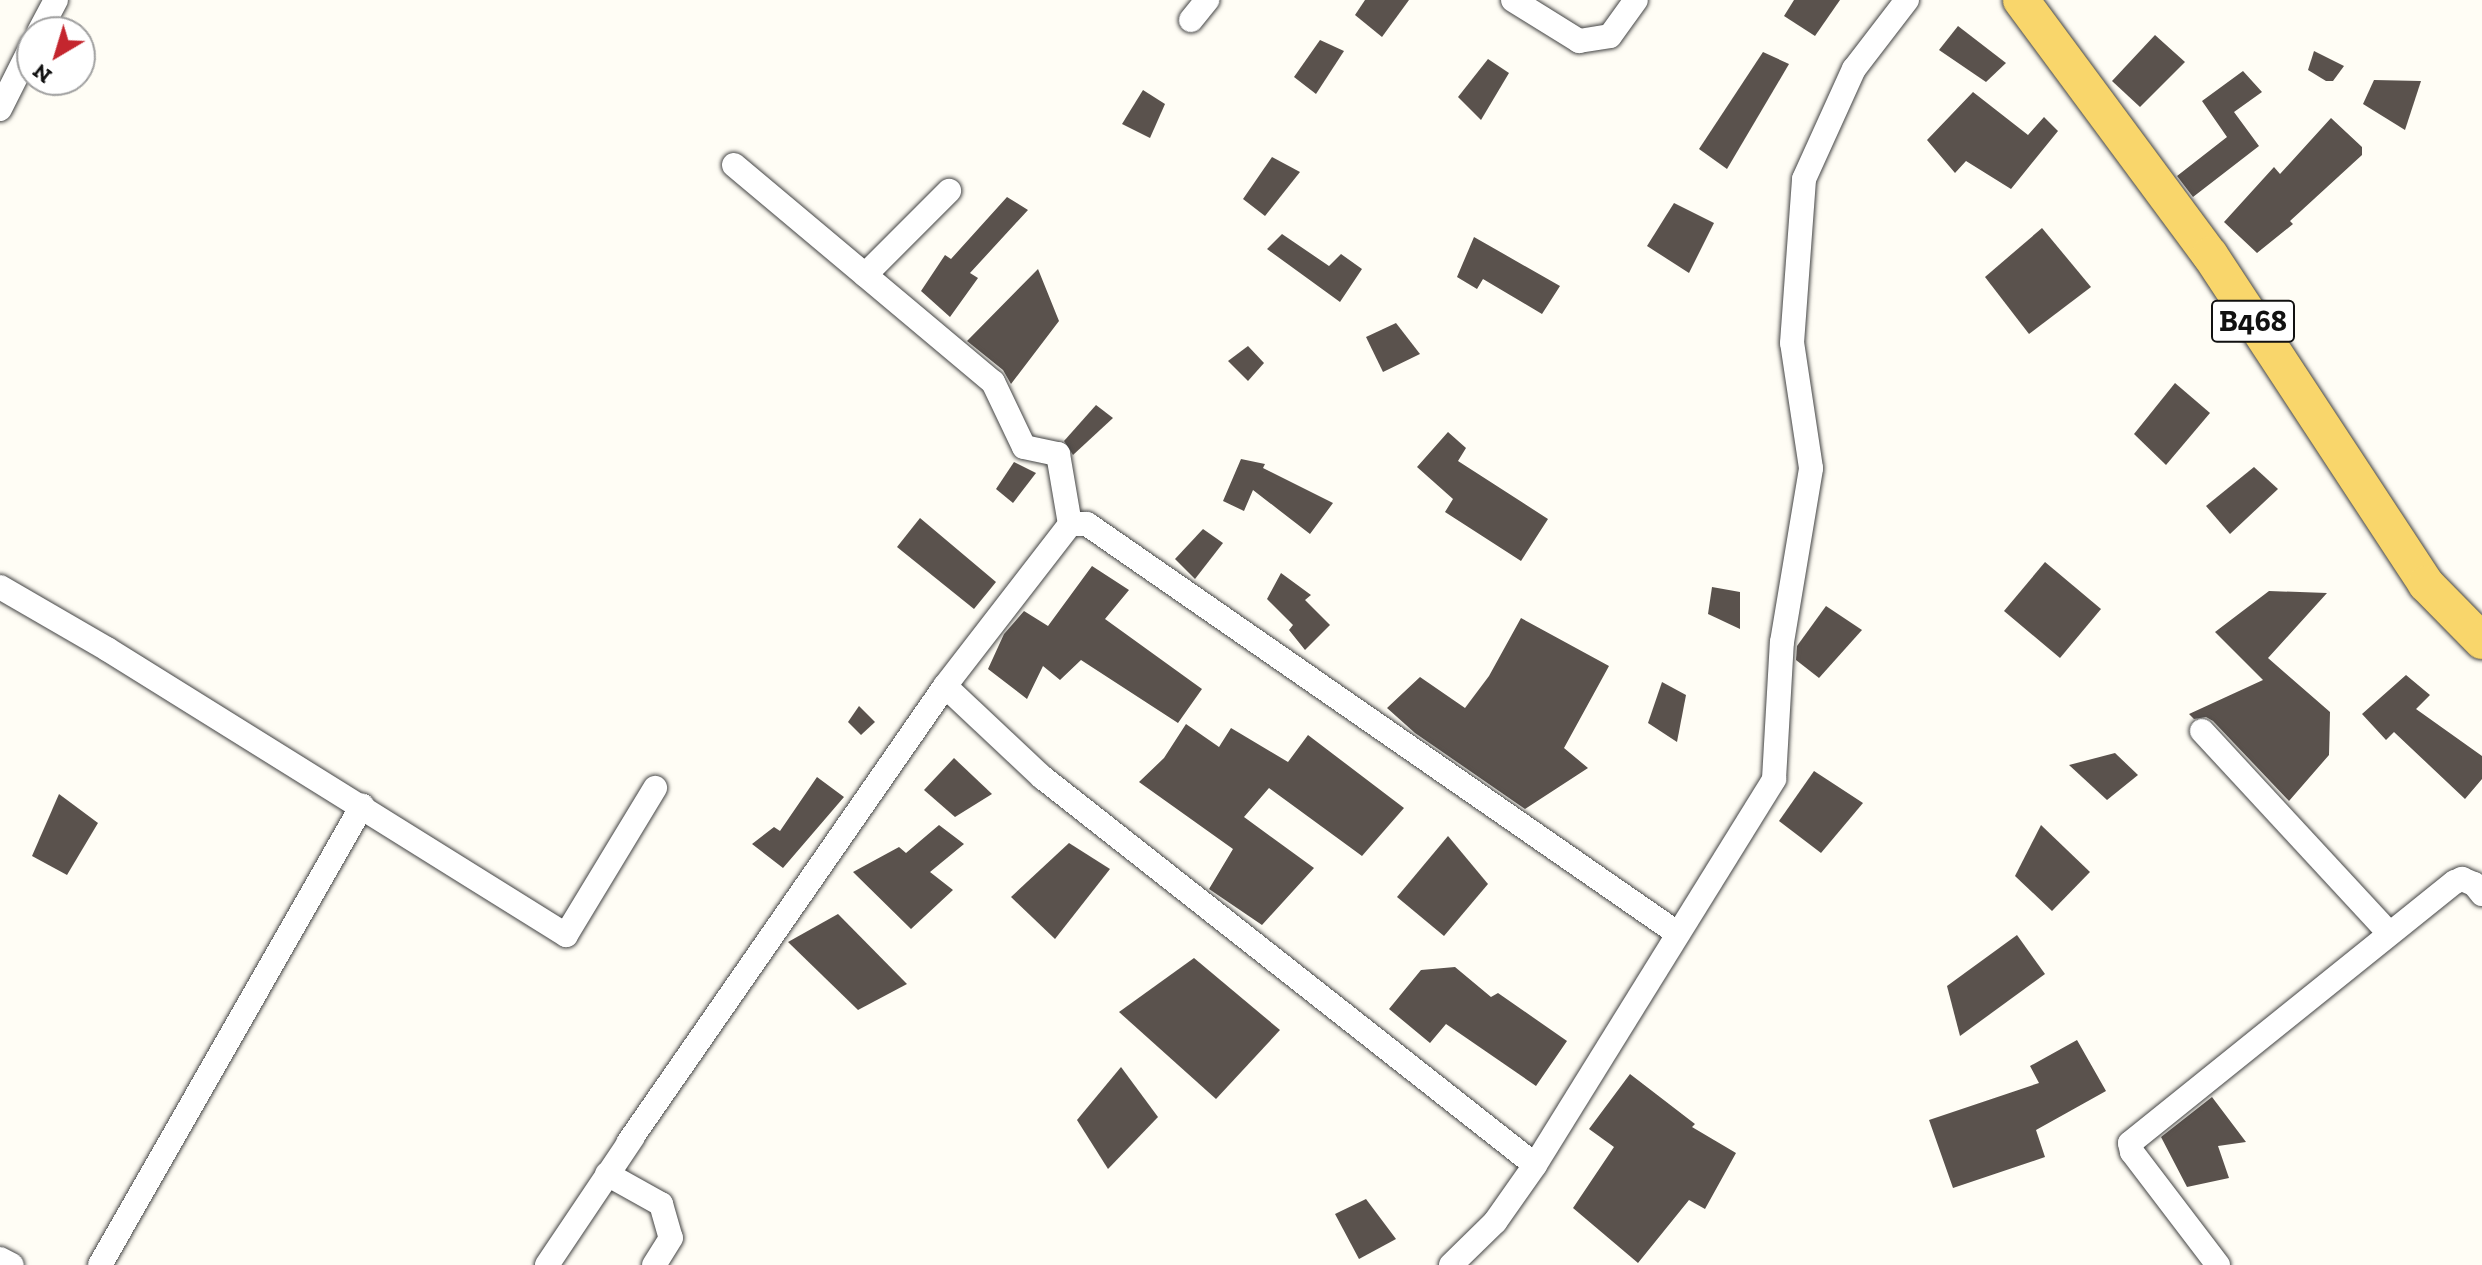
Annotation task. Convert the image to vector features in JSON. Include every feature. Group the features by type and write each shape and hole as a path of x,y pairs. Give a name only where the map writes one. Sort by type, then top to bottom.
{"main road":[{"name":"B468","path":"2021,0 2210,255 2426,584 2482,641"}],"street":[{"path":"1191,20 1207,0"},
{"path":"1513,0 1579,41 1610,36 1636,0"},
{"path":"1451,1265 1495,1222 1535,1165 1774,779 1782,642 1811,468 1792,343 1804,179 1854,69 1907,0"},
{"path":"0,109 16,77"},
{"path":"547,1265 630,1140 945,686 1070,524 1058,454 1024,447 993,382 734,165"},
{"path":"865,275 949,191"},
{"path":"1070,524 1087,524 1677,933"},
{"path":"0,587 362,806 566,935 655,788"},
{"path":"945,686 1042,777 1535,1165"},
{"path":"2202,731 2389,933"},
{"path":"100,1265 362,806"},
{"path":"2218,1265 2132,1152 2130,1143 2455,882 2462,879 2474,884 2482,894"},
{"path":"607,1174 661,1204 671,1238 654,1265"},
{"path":"0,1259 12,1265"}],"building":[{"path":"1365,0 1409,0 1382,37 1355,15"},
{"path":"1794,0 1840,0 1815,36 1784,16"},
{"path":"1958,26 2006,63 1986,82 1939,50"},
{"path":"2155,35 2185,62 2140,107 2112,81"},
{"path":"1320,40 1344,51 1316,94 1294,77"},
{"path":"2314,51 2344,66 2333,81 2326,81 2308,70"},
{"path":"1763,52 1789,64 1727,169 1699,149"},
{"path":"1488,59 1509,73 1481,120 1458,97"},
{"path":"2243,71 2262,92 2234,112 2259,146 2193,197 2177,176 2227,137 2202,101"},
{"path":"2374,80 2421,81 2405,130 2363,104"},
{"path":"1143,90 1165,104 1150,138 1122,124"},
{"path":"1973,92 2028,135 2044,117 2058,131 2011,189 1966,161 1955,173 1927,140"},
{"path":"2331,118 2362,147 2362,155 2290,221 2293,224 2257,253 2224,222 2274,167 2280,174"},
{"path":"1272,157 1300,172 1265,216 1243,199"},
{"path":"1007,197 1028,210 970,273 978,278 950,317 921,291 945,255 951,259"},
{"path":"1674,203 1714,223 1689,273 1647,246"},
{"path":"2042,228 2091,287 2029,334 1985,277"},
{"path":"1282,234 1329,266 1341,254 1362,269 1340,302 1267,249"},
{"path":"1474,237 1560,286 1542,314 1483,279 1477,289 1457,277"},
{"path":"1038,269 1059,321 1011,384 1003,370 967,341"},
{"path":"1396,323 1420,354 1383,372 1366,337"},
{"path":"1248,346 1264,363 1248,381 1228,361"},
{"path":"2175,383 2210,413 2166,465 2134,434"},
{"path":"1096,405 1113,418 1073,455 1064,441"},
{"path":"1448,432 1466,448 1458,461 1548,519 1521,561 1445,512 1453,499 1417,467"},
{"path":"1241,459 1265,464 1263,468 1333,503 1310,534 1253,490 1244,511 1223,501"},
{"path":"1014,462 1036,473 1013,503 996,489"},
{"path":"2254,467 2278,489 2230,534 2206,506"},
{"path":"920,518 996,582 974,609 897,547"},
{"path":"1203,529 1223,543 1195,579 1175,559"},
{"path":"2045,562 2101,609 2060,658 2004,611"},
{"path":"1092,566 1129,590 1105,619 1202,689 1178,723 1081,660 1060,680 1043,666 1027,699 988,669 1004,634 1024,611 1048,626"},
{"path":"1281,573 1311,595 1305,600 1330,625 1305,650 1289,630 1293,625 1267,599"},
{"path":"1712,587 1740,592 1740,629 1708,614"},
{"path":"2269,591 2327,593 2268,658 2330,712 2329,755 2289,801 2213,721 2206,717 2194,719 2189,714 2263,680 2215,632"},
{"path":"1826,606 1862,630 1819,678 1796,660 1797,646"},
{"path":"1521,618 1609,666 1564,748 1588,768 1525,809 1415,733 1387,708 1420,677 1465,708 1489,676"},
{"path":"2406,675 2430,695 2416,709 2482,756 2482,779 2465,799 2394,732 2386,740 2362,714"},
{"path":"1662,682 1686,695 1677,742 1648,723"},
{"path":"859,706 875,722 861,735 848,722"},
{"path":"1186,724 1219,747 1231,728 1288,762 1308,735 1404,808 1362,856 1269,788 1244,817 1314,868 1262,925 1209,889 1233,849 1139,782 1164,758"},
{"path":"2115,753 2138,775 2107,800 2069,765"},
{"path":"954,758 992,794 955,817 924,790"},
{"path":"1814,771 1863,803 1821,853 1779,821"},
{"path":"817,777 844,797 783,868 752,844 774,827 780,831"},
{"path":"59,794 98,823 67,875 32,856"},
{"path":"939,825 964,844 930,872 953,890 911,929 853,872 899,847 906,853"},
{"path":"2041,825 2090,872 2052,911 2015,876"},
{"path":"1448,836 1488,884 1444,936 1397,897"},
{"path":"1069,843 1110,869 1055,939 1011,897"},
{"path":"838,914 907,984 858,1010 788,942"},
{"path":"2017,935 2045,974 1960,1036 1947,986"},
{"path":"1194,958 1280,1030 1216,1099 1119,1012"},
{"path":"1455,967 1491,997 1498,993 1567,1041 1536,1086 1446,1024 1430,1043 1389,1009 1421,970"},
{"path":"2077,1040 2106,1091 2036,1130 2045,1157 1953,1188 1929,1120 2039,1083 2030,1066"},
{"path":"1121,1067 1158,1117 1108,1169 1077,1120"},
{"path":"1630,1074 1695,1124 1692,1127 1736,1153 1705,1209 1689,1200 1638,1263 1573,1208 1614,1147 1589,1129"},
{"path":"2212,1097 2246,1142 2218,1146 2229,1178 2187,1187 2161,1137"},
{"path":"1366,1199 1396,1239 1359,1259 1335,1214"}]}
